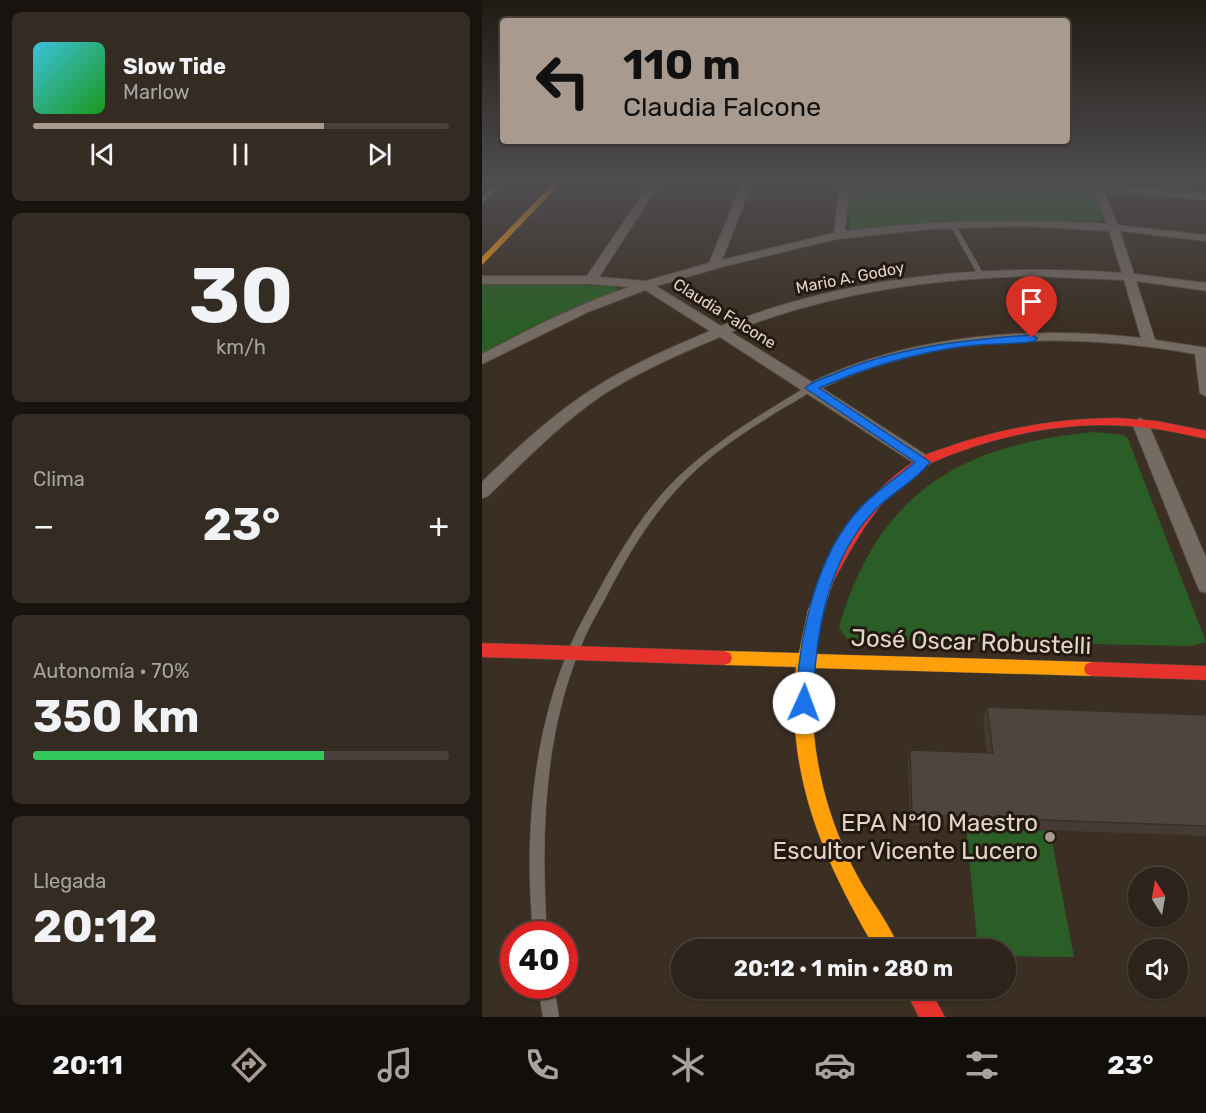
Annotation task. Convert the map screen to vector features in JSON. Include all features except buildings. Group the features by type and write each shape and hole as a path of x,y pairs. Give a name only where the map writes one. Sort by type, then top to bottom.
{"street":[{"path":"482,262 512,230"},
{"path":"591,280 624,230"},
{"path":"714,265 728,230"},
{"path":"839,236 840,230"},
{"path":"482,360 542,329 646,285 714,265 839,236 896,230"},
{"path":"1114,230 1150,344"},
{"path":"1142,230 1206,238"},
{"name":"Mario A. Godoy","path":"482,492 559,419 597,392 662,357 720,331 787,307 854,290 981,275 1058,274 1130,278 1206,287"},
{"name":"Claudia Falcone","path":"482,280 591,280 646,285 811,388 923,462"},
{"path":"811,388 857,368 889,358 968,343 1066,339 1150,344 1204,352 1206,393"},
{"path":"883,939 838,860 816,801 803,736 806,659 822,589 843,544 869,508 923,462 981,440 1022,428 1083,422 1140,423 1206,435"},
{"path":"1140,423 1206,585"},
{"name":"José Oscar Robustelli","path":"482,650 1206,673"},
{"path":"922,999 933,1017"}],"lane":[{"path":"956,230 981,275"},
{"path":"539,921 535,872 542,777 551,723 572,652 623,553 657,506 693,467 748,425 811,388"},
{"path":"548,999 551,1017"}],"green space":[{"path":"482,284 614,286 618,289 612,294 482,355"},
{"path":"1094,432 1124,435 1128,439 1206,642 1191,646 847,639 839,627 856,581 876,542 901,510 931,484 965,464 1003,449 1046,439"},
{"path":"966,827 1050,831 1074,957 1016,956 1016,939 977,939"}],"traffic: slow":[{"path":"482,262 512,230"},
{"path":"826,582 809,639 805,670 804,732 808,762 822,820 836,854 882,939"},
{"path":"724,658 1092,669"}],"traffic: jam":[{"path":"826,582 854,531 878,501 906,474 922,462 937,455 1007,433 1073,423 1140,423 1207,435"},
{"path":"482,650 724,658"},
{"path":"1092,669 1207,673"},
{"path":"922,999 933,1017"}],"place":[{"name":"EPA Nº10 Maestro Escultor Vicente Lucero","path":"1050,837"}],"route":[{"path":"804,703 806,659 822,589 843,544 869,508 923,462 811,388 857,368 918,351 968,343 1032,338"}]}
